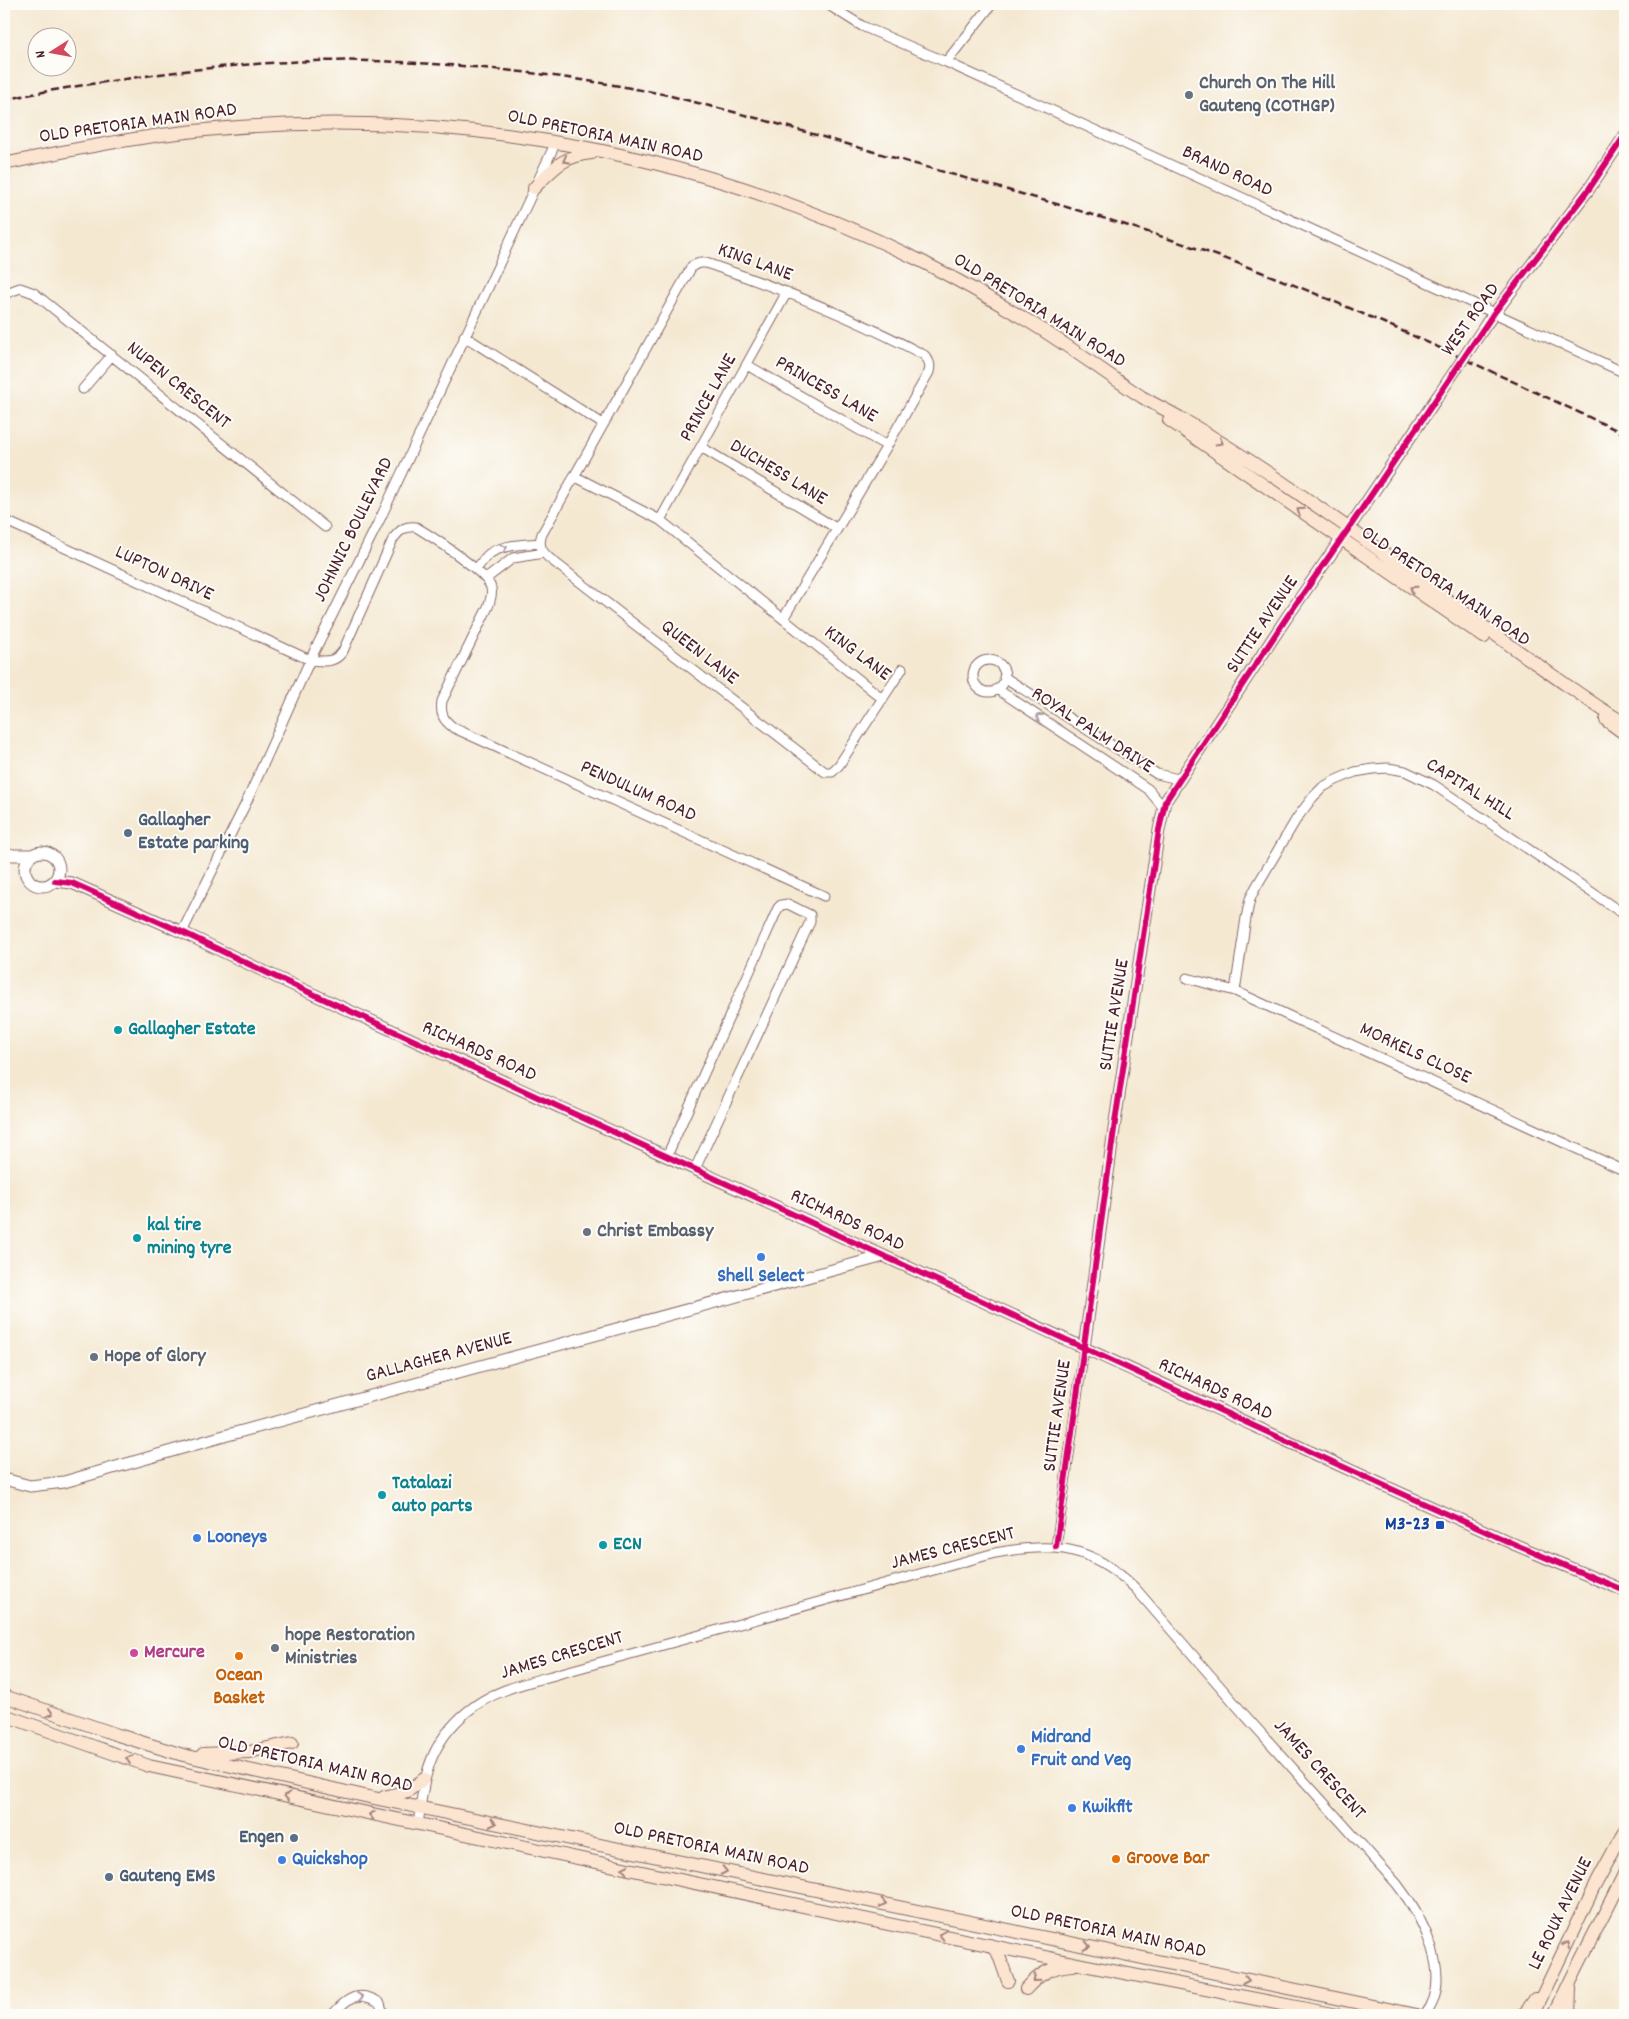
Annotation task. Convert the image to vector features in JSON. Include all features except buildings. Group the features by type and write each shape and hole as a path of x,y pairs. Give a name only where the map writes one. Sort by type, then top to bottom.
{"main road":[{"name":"OLD PRETORIA MAIN ROAD","path":"4,164 74,149 162,135 242,126 348,124 438,127 556,142 682,170 754,192 827,220 899,251 1026,319 1147,400 1238,453 1345,533 1625,734"},
{"path":"534,188 554,168 569,158 584,154 607,153"},
{"name":"OLD PRETORIA MAIN ROAD","path":"1345,533 1625,723"},
{"name":"OLD PRETORIA MAIN ROAD","path":"4,1696 183,1755 369,1797 1417,2015"},
{"name":"OLD PRETORIA MAIN ROAD","path":"4,1715 149,1766 418,1825 1083,1965 1337,2015"},
{"path":"183,1755 249,1752 292,1743"},
{"path":"369,1797 402,1794 416,1787 424,1779"},
{"name":"LE ROUX AVENUE","path":"1533,2015 1593,1889 1625,1830"},
{"name":"LE ROUX AVENUE","path":"1554,2015 1573,1972 1606,1914 1625,1872"},
{"path":"990,1945 998,1953 1008,1981"},
{"path":"1026,1989 1038,1976 1049,1970 1083,1965"},
{"path":"1569,2015 1569,1993 1573,1972"},
{"path":"1521,2015 1546,1988"}],"street":[{"name":"BRAND ROAD","path":"827,4 862,26 946,62 1491,318 1625,373"},
{"path":"946,62 992,4"},
{"name":"WEST ROAD","path":"1345,533 1491,318 1589,189 1625,135"},
{"name":"JOHNNIC BOULEVARD","path":"182,932 246,803 310,660 381,517 556,142"},
{"name":"KING LANE","path":"783,619 887,446 929,372 930,366 928,359 924,355 887,335 787,292 706,263 695,264 692,266 574,476 660,520 783,619 883,699 902,669"},
{"name":"NUPEN CRESCENT","path":"4,294 20,288 32,292 325,527"},
{"name":"PRINCE LANE","path":"660,520 787,292"},
{"path":"464,336 603,424"},
{"path":"83,389 112,356"},
{"name":"PRINCESS LANE","path":"748,365 887,446"},
{"name":"DUCHESS LANE","path":"701,447 836,528"},
{"path":"310,660 329,662 338,658 393,539 400,530 407,526 416,526 487,578 513,558 544,553 540,543 542,534 574,476"},
{"name":"LUPTON DRIVE","path":"4,520 310,660"},
{"name":"SUTTIE AVENUE","path":"1056,1547 1115,1122 1163,806 1178,779 1345,533"},
{"path":"476,569 489,554 508,546 540,543"},
{"name":"QUEEN LANE","path":"544,553 825,772 829,773 835,770 883,699"},
{"name":"PENDULUM ROAD","path":"487,578 491,588 491,597 488,607 442,701 442,715 445,721 454,728 824,896"},
{"path":"983,661 994,661 1001,666 1004,677 1002,684 997,689 986,691 976,685 973,674 976,666 983,661"},
{"name":"ROYAL PALM DRIVE","path":"1004,677 1157,774 1178,779"},
{"name":"ROYAL PALM DRIVE","path":"997,689 1148,789 1163,806"},
{"path":"1093,752 1102,738"},
{"name":"CAPITAL HILL","path":"1235,991 1246,918 1256,888 1297,818 1312,797 1323,787 1355,772 1388,768 1405,771 1434,784 1625,915"},
{"path":"42,851 52,854 57,859 57,876 50,884 39,886 30,881 25,870 8,853 31,855 42,851"},
{"path":"25,870 26,862 31,855"},
{"name":"RICHARDS ROAD","path":"57,876 1084,1348 1570,1569 1593,1576 1625,1591"},
{"path":"667,1156 778,908 781,905 788,904 810,915 810,922 695,1169"},
{"name":"MORKELS CLOSE","path":"1187,978 1235,991 1625,1171"},
{"name":"GALLAGHER AVENUE","path":"4,1479 30,1486 64,1482 224,1436 884,1256"},
{"name":"JAMES CRESCENT","path":"418,1825 424,1779 432,1758 453,1725 478,1704 503,1690 665,1643 717,1631 995,1553 1056,1547 1077,1551 1098,1560 1119,1573 1135,1588 1243,1713 1397,1884 1416,1911 1436,1964 1434,2000 1425,2015"},
{"name":"RICHARDS ROAD","path":"1570,1569 1581,1577 1625,1599"},
{"path":"332,2015 346,2000 356,1996 367,1996 380,2002 384,2015"}],"railway":[{"path":"4,100 71,87 184,71 256,64 327,61 399,62 495,69 589,81 660,94 718,108 1040,199 1173,240 1307,290 1490,371 1625,434"}],"cycle path":[{"path":"1056,1547 1115,1122 1159,830 1165,802 1287,617 1494,313 1589,189 1625,135"},
{"path":"55,881 72,883 182,932 278,978 1398,1492 1625,1591"}],"place":[{"name":"Church On The Hill Gauteng (COTHGP)","path":"1189,95"},
{"name":"Gallagher Estate parking","path":"128,833"},
{"name":"Gallagher Estate","path":"118,1030"},
{"name":"Christ Embassy","path":"587,1232"},
{"name":"kal tire mining tyre","path":"137,1238"},
{"name":"Shell Select","path":"761,1257"},
{"name":"Hope of Glory","path":"94,1357"},
{"name":"Tatalazi auto parts","path":"382,1495"},
{"name":"M3-23","path":"1440,1525"},
{"name":"Looneys","path":"197,1538"},
{"name":"ECN","path":"603,1545"},
{"name":"hope Restoration Ministries","path":"275,1648"},
{"name":"Mercure","path":"134,1653"},
{"name":"Ocean Basket","path":"239,1656"},
{"name":"Midrand Fruit and Veg","path":"1021,1749"},
{"name":"Kwikfit","path":"1072,1808"},
{"name":"Engen","path":"294,1838"},
{"name":"Groove Bar","path":"1116,1859"},
{"name":"Quickshop","path":"282,1860"},
{"name":"Gauteng EMS","path":"109,1877"}]}
